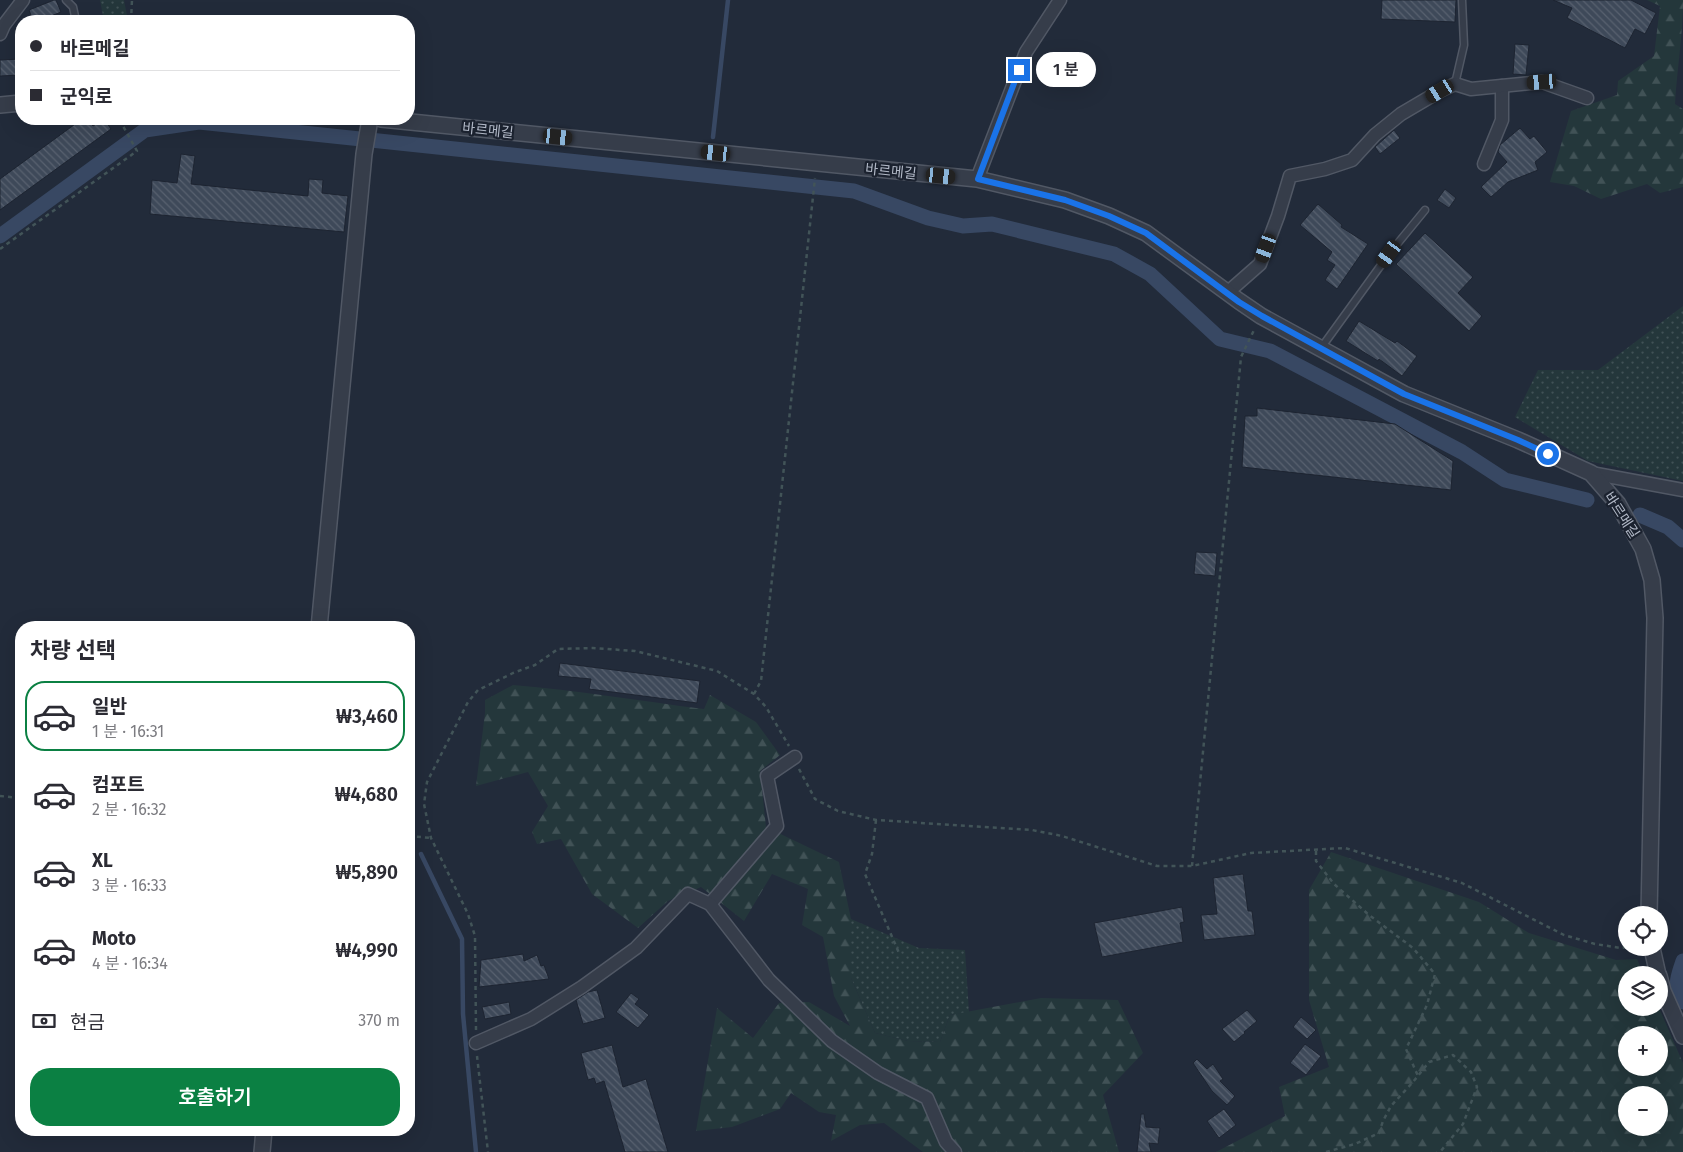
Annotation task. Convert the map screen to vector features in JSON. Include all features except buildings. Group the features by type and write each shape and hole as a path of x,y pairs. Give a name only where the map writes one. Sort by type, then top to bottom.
{"street":[{"path":"0,34 4,25 23,0"},
{"path":"978,179 1026,52 1060,0"},
{"path":"1227,293 1260,264 1278,216 1290,176 1325,169 1352,160 1375,135 1401,114 1440,91 1455,84 1471,88 1542,82 1587,98"},
{"path":"1484,164 1502,120 1502,86"},
{"path":"0,106 15,104"},
{"path":"320,621 364,154 372,125"},
{"name":"바르메길","path":"415,125 978,179 1065,200 1109,216 1146,233 1227,293 1262,316 1404,394 1518,440 1590,473 1618,504 1643,550 1652,580 1655,618 1649,906"},
{"path":"1590,473 1683,490"},
{"path":"710,904 777,826 767,776 795,757"},
{"path":"476,1043 531,1019 582,988 636,948 688,894 710,904 769,980 832,1041 878,1073 927,1098 946,1142 955,1152"},
{"path":"1668,1002 1683,1036"},
{"path":"262,1152 263,1136"}],"lane":[{"path":"66,0 73,7 75,15"},
{"path":"1455,84 1464,45 1462,0"},
{"path":"1321,348 1389,254 1425,210"}],"path":[{"path":"131,15 132,0"},
{"path":"0,249 137,151 123,125"},
{"path":"754,694 761,681 815,175"},
{"path":"1192,866 1241,357 1254,330"},
{"path":"488,1152 476,1043 475,936 468,914 431,838 424,804 427,782 468,702 478,690 513,672 535,665 558,649 593,648 634,651 717,671 754,694 766,707 795,757 800,773 815,799 838,811 876,820 1032,830 1062,836 1157,866 1192,866 1251,853 1345,848 1462,883 1564,935 1595,944 1618,948"},
{"path":"0,796 15,797"},
{"path":"876,820 872,854 865,874 899,953"},
{"path":"415,837 431,838"},
{"path":"1316,851 1316,861 1334,884 1369,915 1413,948 1435,974 1427,1005 1406,1049 1418,1076"},
{"path":"1326,1152 1354,1144 1379,1133 1383,1120 1391,1106 1429,1062 1453,1055 1471,1072 1477,1088 1463,1124 1440,1152"},
{"path":"1340,1148 1342,1152"}],"green space":[{"path":"100,0 124,0 127,15 103,15"},
{"path":"1647,0 1683,0 1675,104 1683,109 1683,187 1660,193 1647,184 1601,199 1574,186 1550,182 1571,111 1617,95 1618,81 1654,56 1660,6"},
{"path":"1683,306 1683,481 1588,461 1515,417 1538,370 1598,370"},
{"path":"513,685 704,709 710,695 756,722 780,755 760,771 766,827 839,862 851,919 851,978 875,1033 908,1041 940,1042 950,1015 1041,998 1118,1000 1143,1053 1103,1095 1119,1152 923,1152 884,1123 860,1125 831,1141 836,1115 819,1112 791,1093 780,1109 732,1127 696,1131 717,1008 753,1038 779,1003 809,1002 850,1026 834,996 823,937 802,925 808,889 772,874 744,921 701,887 668,901 638,928 592,894 561,839 537,844 532,832 548,806 528,772 476,786 485,700"},
{"path":"1331,852 1479,902 1529,933 1616,960 1637,959 1640,966 1618,966 1618,1016 1662,1016 1667,1026 1618,1026 1618,1076 1668,1076 1668,1029 1683,1063 1683,1152 1216,1152 1285,1116 1279,1087 1329,1067 1309,1000 1309,890"},
{"path":"851,919 919,948 965,950 969,1012 950,1015 940,1042 908,1041 875,1033 851,978"}],"waterway":[{"path":"713,137 728,0"},
{"path":"0,236 145,130 179,125"},
{"path":"227,125 854,191 928,218 963,226 992,224 1114,254 1150,274 1220,339 1270,351 1462,452 1505,480 1587,500"},
{"path":"1640,515 1668,527 1683,540"},
{"path":"421,854 462,939 463,1014 476,1152"},
{"path":"1683,961 1677,982 1678,991 1683,1002"}],"route":[{"path":"1019,70 978,179 1065,200 1109,216 1146,233 1239,302 1262,316 1404,394 1548,454"}]}
